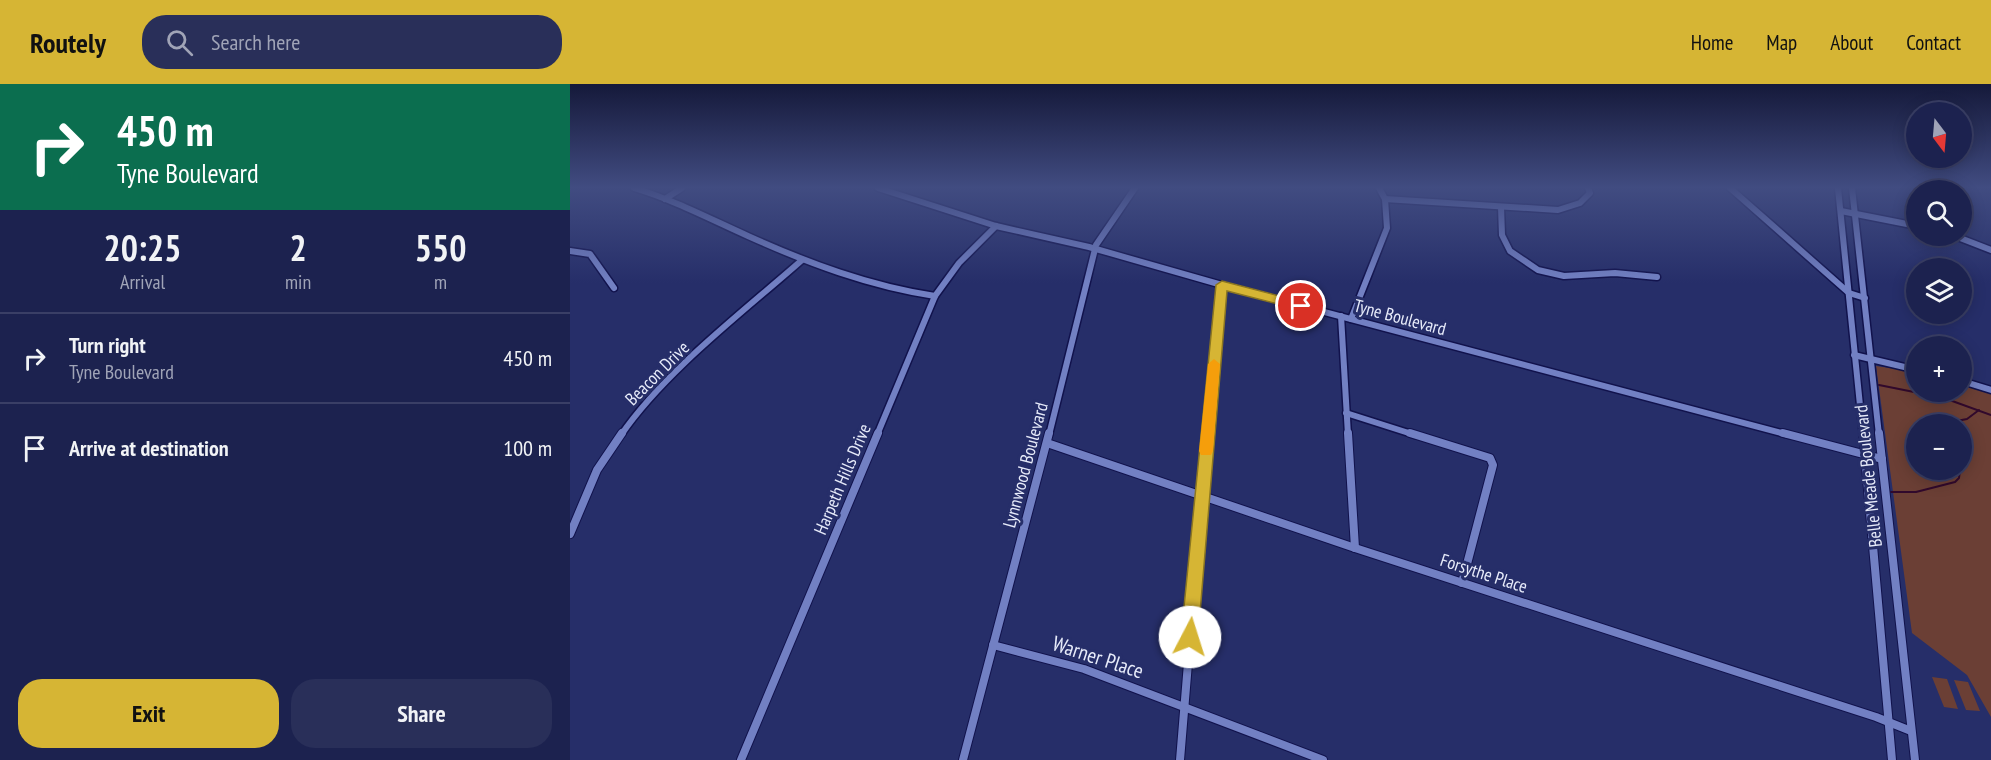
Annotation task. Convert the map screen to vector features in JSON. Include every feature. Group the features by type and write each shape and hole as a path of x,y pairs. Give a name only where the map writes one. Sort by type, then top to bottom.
{"street":[{"path":"710,220 802,260 909,293 935,296"},
{"name":"Tyne Boulevard","path":"976,220 1089,247 1096,251 1222,285 1882,459"},
{"name":"Lynnwood Boulevard","path":"963,760 1047,442 1096,245 1113,220"},
{"path":"1351,319 1387,228 1387,220"},
{"path":"1502,220 1502,236 1510,251 1538,270 1564,276 1615,273 1657,277"},
{"path":"1766,220 1849,293 1865,298"},
{"name":"Belle Meade Boulevard","path":"1841,220 1872,519 1892,760"},
{"name":"Belle Meade Boulevard","path":"1856,220 1915,760"},
{"path":"1888,220 1906,224"},
{"name":"Harpeth Hills Drive","path":"741,760 935,296 959,263 996,226"},
{"path":"1972,243 1991,250"},
{"path":"570,251 590,254 614,288"},
{"name":"Beacon Drive","path":"570,534 597,470 630,422 685,363 802,260"},
{"path":"1180,760 1201,496 1222,285"},
{"path":"1341,316 1355,548"},
{"path":"1854,355 1906,367"},
{"path":"1972,384 1991,390"},
{"path":"1346,413 1490,458 1493,465 1462,583"},
{"name":"Forsythe Place","path":"1047,442 1355,548 1876,717 1911,731"},
{"name":"Warner Place","path":"993,645 1084,669 1184,705 1323,760"}],"shaded area":[{"path":"1876,366 1906,370 1906,402 1972,402 1972,384 1991,390 1991,717 1967,675 1912,633"},
{"path":"1932,677 1947,679 1958,709 1944,707"},
{"path":"1954,680 1968,682 1980,711 1966,710"}],"waterway":[{"path":"1879,385 1944,398 1978,410"},
{"path":"1972,415 1978,410"},
{"path":"1978,410 1991,415"},
{"path":"1891,492 1916,492 1957,480"}],"slow traffic":[{"path":"1206,451 1214,364"}],"route":[{"path":"1190,637 1201,496 1222,285 1301,306"}]}
